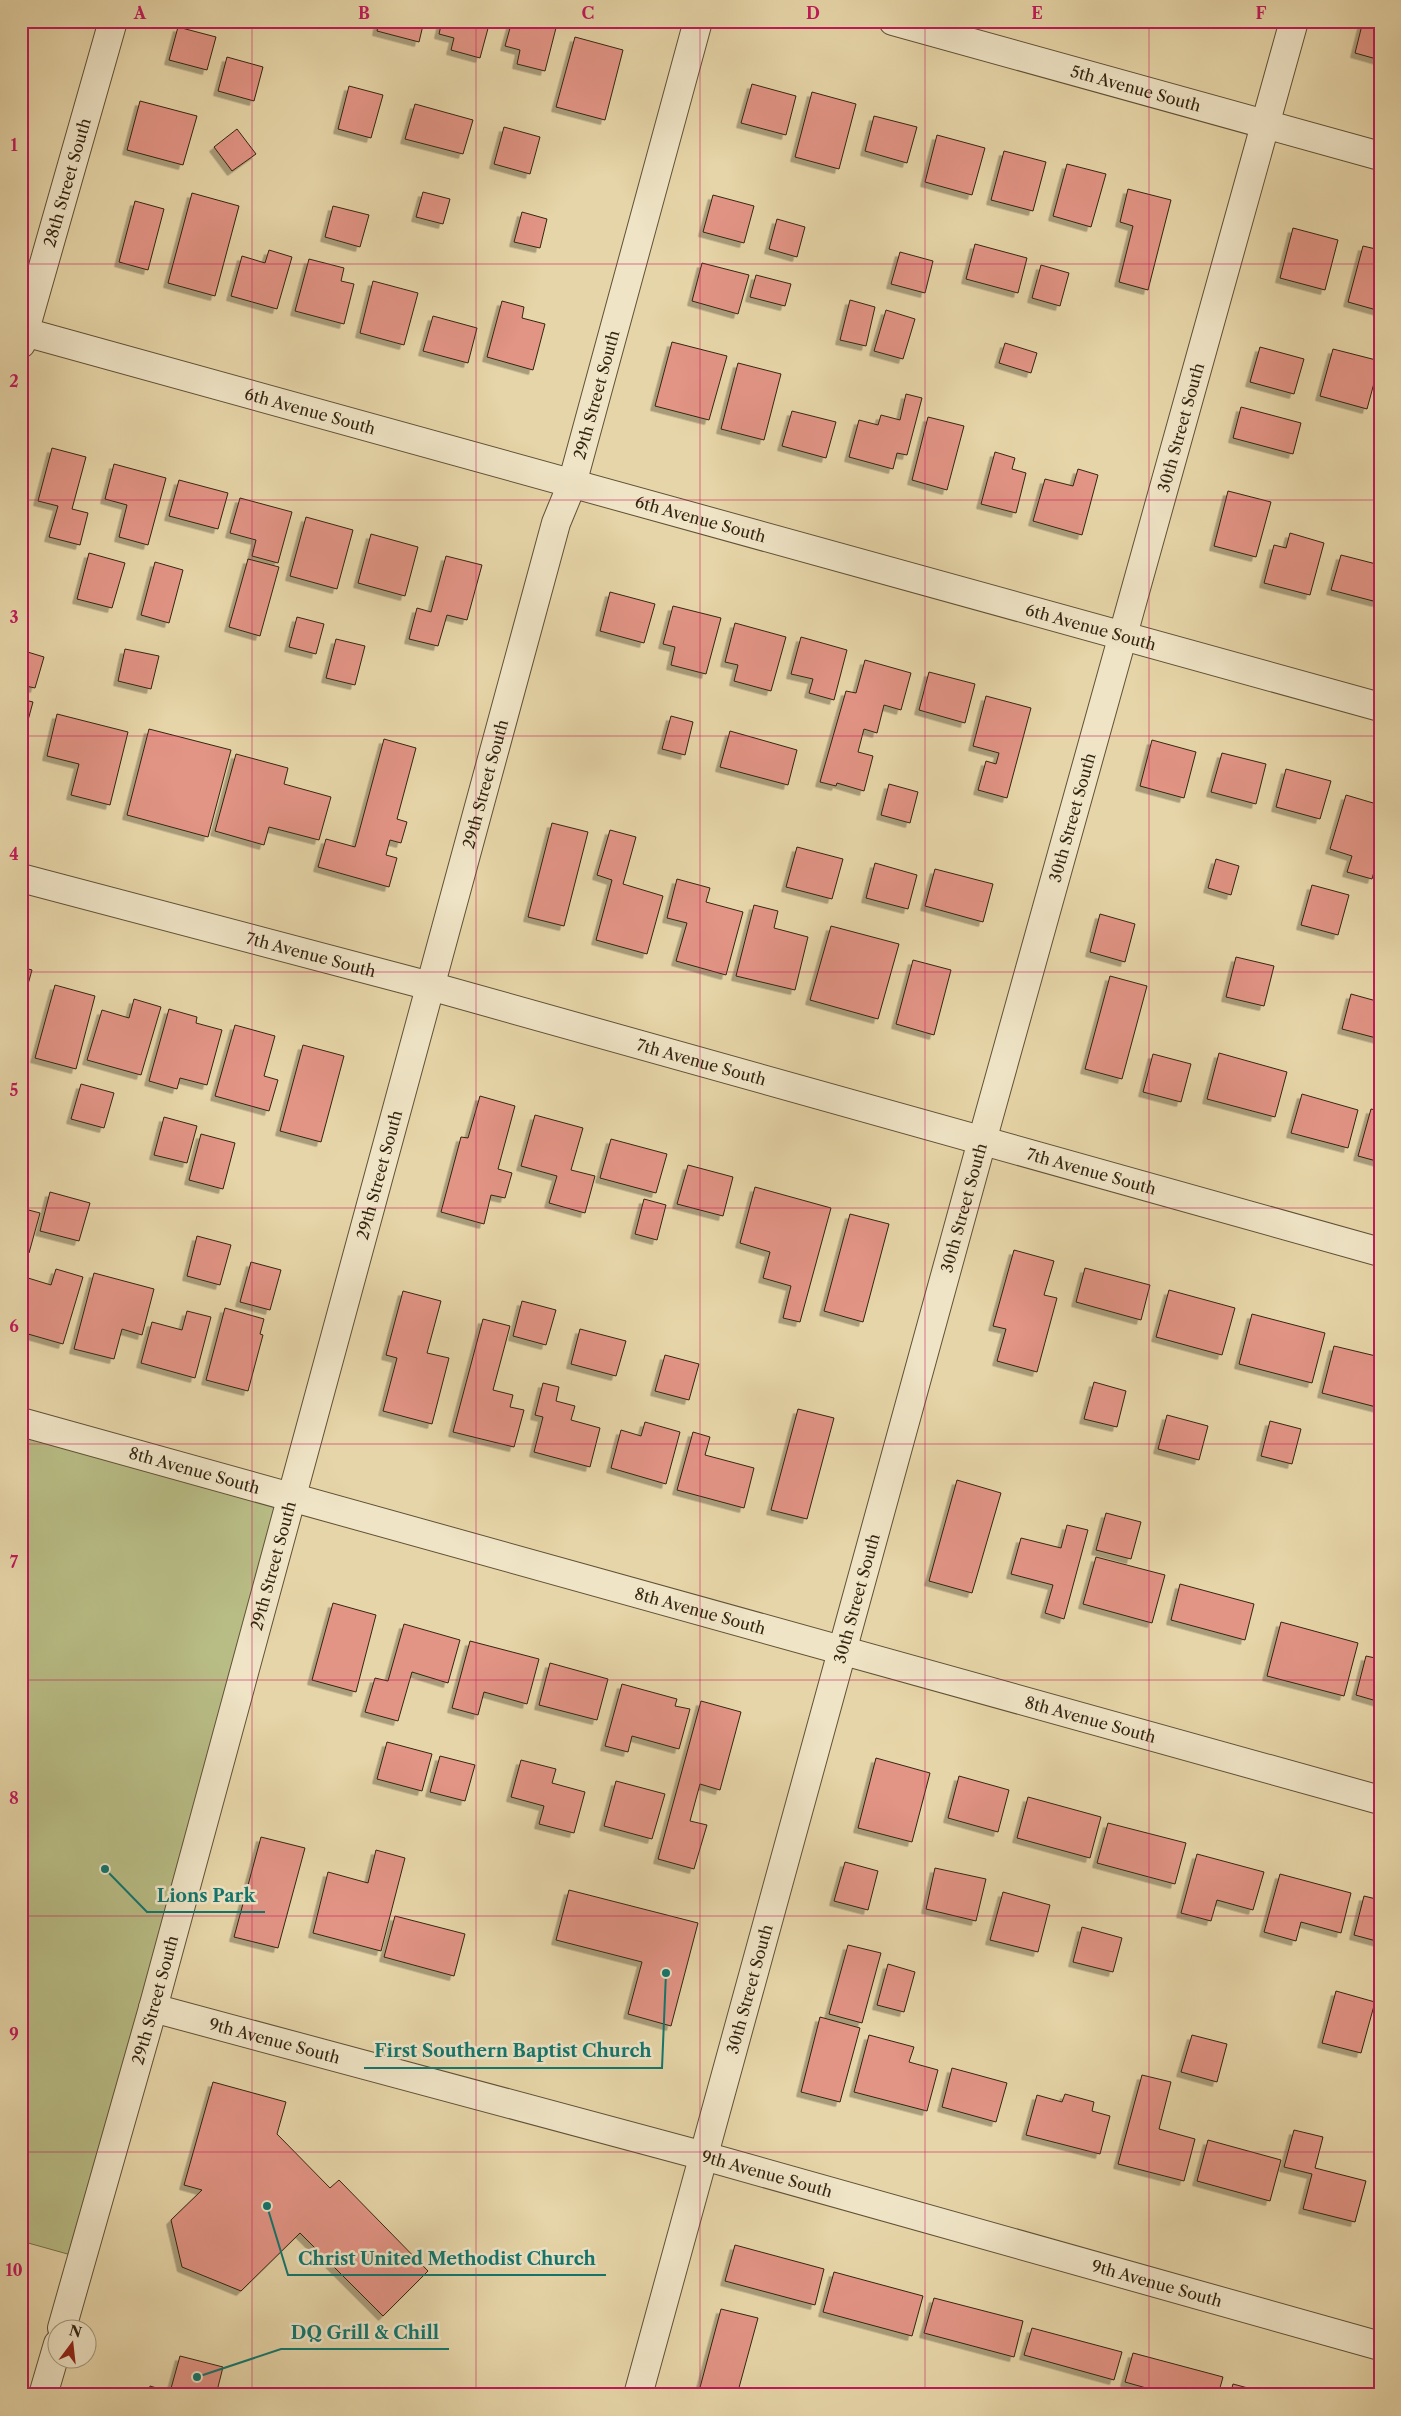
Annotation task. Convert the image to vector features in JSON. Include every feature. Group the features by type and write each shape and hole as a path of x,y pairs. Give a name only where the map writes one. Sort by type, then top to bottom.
{"street":[{"name":"28th Street South","path":"22,335 113,21"},
{"name":"29th Street South","path":"65,2318 152,2008 556,523 572,484 698,21"},
{"name":"5th Avenue South","path":"893,21 1380,156"},
{"name":"30th Street South","path":"638,2395 844,1651 982,1141 1294,21"},
{"name":"6th Avenue South","path":"22,335 572,484 1380,707"},
{"name":"7th Avenue South","path":"21,878 430,986 1380,1252"},
{"name":"8th Avenue South","path":"21,1422 1380,1800"},
{"name":"9th Avenue South","path":"152,2008 704,2156 1380,2346"},
{"path":"43,2395 51,2368"}],"green space":[{"path":"21,1423 291,1497 82,2258 21,2241"}],"building":[{"path":"379,21 424,21 419,42 377,31"},
{"path":"442,21 490,21 480,58 451,50 454,38 439,34"},
{"path":"512,21 549,21 557,24 545,71 517,64 520,50 505,46"},
{"path":"1363,21 1380,21 1380,60 1355,53"},
{"path":"178,27 216,37 207,70 169,60"},
{"path":"575,37 623,50 605,120 556,107"},
{"path":"227,57 263,67 254,101 218,91"},
{"path":"752,84 796,96 786,135 741,123"},
{"path":"349,86 383,95 371,138 338,129"},
{"path":"812,92 856,104 839,169 795,157"},
{"path":"140,101 197,116 183,165 127,150"},
{"path":"415,104 473,120 463,154 405,139"},
{"path":"874,116 917,127 907,163 865,151"},
{"path":"504,127 540,137 530,174 494,164"},
{"path":"237,129 256,154 232,171 214,147"},
{"path":"937,135 985,148 972,195 925,182"},
{"path":"1004,151 1046,162 1033,211 991,200"},
{"path":"1067,164 1106,174 1091,227 1053,216"},
{"path":"1128,189 1171,200 1148,290 1119,282 1133,226 1120,222"},
{"path":"423,192 450,199 443,224 416,217"},
{"path":"192,193 239,206 215,296 168,283"},
{"path":"713,195 754,206 744,243 703,232"},
{"path":"135,201 164,209 148,270 119,262"},
{"path":"333,206 369,215 360,247 325,237"},
{"path":"522,212 547,219 540,248 514,242"},
{"path":"777,219 805,227 797,257 769,249"},
{"path":"1293,228 1338,240 1325,290 1280,278"},
{"path":"975,244 1027,258 1018,293 966,279"},
{"path":"1363,246 1380,250 1380,311 1348,302"},
{"path":"269,250 292,257 277,309 231,296 242,256 265,263"},
{"path":"900,252 933,261 925,293 891,284"},
{"path":"309,259 344,268 341,281 354,284 344,324 295,311"},
{"path":"702,263 749,275 738,314 692,301"},
{"path":"1041,265 1069,273 1060,306 1032,298"},
{"path":"756,275 791,284 785,306 750,297"},
{"path":"373,281 418,293 404,345 360,333"},
{"path":"850,300 875,307 866,346 840,340"},
{"path":"502,301 524,307 522,318 545,324 533,370 487,357"},
{"path":"886,310 915,319 903,359 874,351"},
{"path":"433,316 477,328 468,363 423,351"},
{"path":"672,342 727,356 709,420 655,406"},
{"path":"1005,343 1037,353 1031,373 999,363"},
{"path":"1260,347 1304,359 1294,394 1250,382"},
{"path":"1333,349 1380,361 1367,409 1320,396"},
{"path":"738,363 781,374 764,440 721,429"},
{"path":"906,394 922,398 907,455 897,453 893,469 849,457 859,420 878,425 881,415 900,420"},
{"path":"1241,407 1301,423 1293,454 1233,438"},
{"path":"792,411 836,422 826,458 782,446"},
{"path":"928,417 964,426 947,490 912,480"},
{"path":"52,448 86,457 72,509 88,513 80,545 49,537 58,506 38,501"},
{"path":"995,452 1015,458 1012,469 1026,473 1016,513 981,504"},
{"path":"114,464 166,478 148,545 119,537 127,505 105,499"},
{"path":"1078,469 1098,475 1082,535 1033,521 1045,479 1073,486"},
{"path":"179,480 228,493 218,529 169,516"},
{"path":"1228,491 1271,502 1256,557 1214,546"},
{"path":"240,498 292,512 278,563 252,556 256,540 230,533"},
{"path":"306,517 353,530 337,589 290,576"},
{"path":"1290,533 1324,543 1310,595 1264,583 1274,545 1286,548"},
{"path":"371,534 418,547 405,596 358,583"},
{"path":"89,553 125,563 112,608 77,599"},
{"path":"1341,555 1380,565 1380,593 1377,602 1331,590"},
{"path":"446,556 482,565 467,620 447,615 438,646 409,639 417,608 431,612"},
{"path":"248,559 279,567 260,636 229,627"},
{"path":"155,562 183,570 169,623 141,615"},
{"path":"610,592 655,604 644,643 600,631"},
{"path":"673,606 721,618 706,674 671,665 675,647 663,644"},
{"path":"297,617 324,624 316,654 289,647"},
{"path":"735,623 786,637 771,691 734,681 738,665 725,662"},
{"path":"801,637 847,650 834,700 809,693 813,679 791,674"},
{"path":"336,639 365,646 355,685 326,678"},
{"path":"125,649 159,656 151,689 118,681"},
{"path":"21,650 44,657 35,688 21,685"},
{"path":"865,660 911,673 901,710 884,705 877,733 864,729 858,752 873,756 864,791 837,783 836,786 820,782 846,691 856,693"},
{"path":"929,672 975,684 965,723 919,710"},
{"path":"986,696 1031,708 1007,798 978,790 986,761 996,764 999,753 973,746"},
{"path":"21,699 33,702 21,746"},
{"path":"57,714 128,732 110,805 71,795 79,764 47,756"},
{"path":"671,716 693,722 685,755 662,749"},
{"path":"149,729 231,750 208,837 127,815"},
{"path":"730,731 797,750 788,785 720,767"},
{"path":"384,739 416,748 397,819 407,822 401,843 390,840 386,855 397,858 389,887 318,867 326,839 355,847"},
{"path":"1152,740 1196,752 1184,798 1140,786"},
{"path":"1222,753 1266,764 1256,804 1211,792"},
{"path":"236,754 288,768 284,784 331,797 319,840 269,827 264,845 215,831"},
{"path":"1286,769 1331,781 1320,819 1276,807"},
{"path":"889,784 918,792 910,823 881,815"},
{"path":"1346,795 1380,805 1380,850 1372,879 1347,872 1352,856 1330,849"},
{"path":"552,823 588,832 564,926 528,917"},
{"path":"610,830 636,837 623,884 663,896 647,954 596,940 612,880 597,875"},
{"path":"797,847 843,859 832,899 786,887"},
{"path":"1216,859 1239,866 1231,895 1208,888"},
{"path":"875,863 917,875 908,909 866,898"},
{"path":"935,869 993,884 983,922 925,906"},
{"path":"677,879 710,888 706,902 743,912 726,975 676,961 687,923 667,918"},
{"path":"1312,885 1349,895 1338,935 1301,925"},
{"path":"754,905 778,911 774,928 808,937 795,990 736,976"},
{"path":"1100,914 1135,924 1125,962 1090,952"},
{"path":"831,926 899,944 878,1019 810,1000"},
{"path":"1236,957 1274,966 1264,1006 1226,997"},
{"path":"913,960 951,970 934,1035 896,1024"},
{"path":"21,967 32,970 21,1009"},
{"path":"1110,976 1147,986 1122,1079 1085,1069"},
{"path":"55,985 95,996 76,1069 35,1058"},
{"path":"1351,994 1380,1002 1380,1039 1342,1029"},
{"path":"134,999 161,1007 141,1075 87,1060 102,1010 129,1018"},
{"path":"169,1009 197,1017 196,1023 222,1030 207,1085 180,1078 177,1089 149,1081"},
{"path":"235,1025 275,1036 264,1076 278,1080 269,1111 215,1096"},
{"path":"303,1045 344,1056 321,1142 280,1131"},
{"path":"1219,1053 1287,1072 1275,1117 1207,1099"},
{"path":"1153,1054 1191,1064 1181,1102 1143,1092"},
{"path":"81,1084 114,1093 104,1128 71,1119"},
{"path":"1302,1094 1358,1110 1348,1148 1291,1133"},
{"path":"480,1096 515,1106 498,1169 512,1173 505,1198 491,1195 484,1224 441,1212 461,1137 468,1138"},
{"path":"1371,1109 1380,1111 1380,1162 1358,1156"},
{"path":"535,1115 583,1128 571,1170 595,1176 585,1213 549,1203 557,1176 521,1166"},
{"path":"164,1117 197,1126 187,1163 154,1155"},
{"path":"201,1134 235,1143 223,1189 189,1180"},
{"path":"611,1139 667,1154 656,1193 600,1178"},
{"path":"688,1165 733,1177 723,1216 677,1204"},
{"path":"755,1187 831,1208 800,1322 783,1318 791,1286 763,1278 770,1252 740,1243"},
{"path":"50,1192 90,1203 79,1241 40,1231"},
{"path":"644,1199 666,1205 657,1240 635,1234"},
{"path":"21,1208 40,1213 29,1253 21,1251"},
{"path":"850,1214 889,1224 863,1322 824,1311"},
{"path":"197,1236 231,1245 220,1285 187,1276"},
{"path":"1014,1250 1054,1261 1044,1295 1057,1298 1037,1372 997,1361 1006,1329 993,1326"},
{"path":"251,1262 281,1270 270,1310 240,1302"},
{"path":"1085,1268 1150,1285 1141,1320 1076,1302"},
{"path":"56,1269 83,1277 63,1344 21,1332 21,1300 28,1278 51,1285"},
{"path":"94,1273 154,1289 142,1335 122,1329 114,1359 74,1349"},
{"path":"1169,1290 1235,1308 1222,1355 1156,1337"},
{"path":"403,1291 441,1301 427,1353 449,1358 432,1424 383,1411 397,1358 386,1355"},
{"path":"522,1301 556,1310 546,1345 513,1336"},
{"path":"225,1308 264,1319 260,1334 263,1335 248,1391 206,1380"},
{"path":"187,1311 211,1317 195,1378 141,1363 152,1322 182,1330"},
{"path":"1252,1314 1325,1333 1312,1383 1239,1364"},
{"path":"483,1319 510,1326 493,1390 513,1395 510,1407 524,1410 514,1447 453,1432"},
{"path":"580,1329 626,1341 616,1376 571,1364"},
{"path":"1334,1346 1380,1357 1380,1408 1322,1393"},
{"path":"665,1355 699,1364 689,1400 655,1391"},
{"path":"1094,1382 1126,1391 1117,1427 1084,1419"},
{"path":"543,1383 559,1387 556,1401 575,1406 571,1420 600,1428 590,1467 534,1452 543,1417 535,1415"},
{"path":"798,1409 834,1418 807,1519 771,1510"},
{"path":"1167,1415 1208,1426 1199,1460 1158,1449"},
{"path":"1270,1421 1301,1429 1292,1464 1261,1456"},
{"path":"645,1422 680,1432 666,1484 611,1468 621,1430 641,1436"},
{"path":"693,1432 710,1437 705,1455 754,1468 744,1508 677,1490"},
{"path":"957,1480 1001,1493 972,1593 929,1581"},
{"path":"1106,1513 1141,1522 1131,1559 1096,1550"},
{"path":"1067,1525 1088,1530 1064,1619 1045,1613 1053,1585 1011,1574 1021,1538 1061,1548"},
{"path":"1096,1557 1165,1575 1152,1623 1083,1604"},
{"path":"1180,1584 1254,1604 1245,1640 1171,1620"},
{"path":"333,1603 376,1615 356,1692 312,1680"},
{"path":"1281,1622 1358,1643 1344,1696 1267,1676"},
{"path":"404,1624 460,1640 448,1683 412,1672 398,1721 365,1712 375,1678 388,1681"},
{"path":"470,1641 539,1659 527,1704 484,1692 478,1715 452,1708"},
{"path":"1366,1656 1380,1659 1380,1702 1356,1695"},
{"path":"550,1663 608,1679 597,1720 539,1705"},
{"path":"622,1684 677,1699 675,1706 690,1709 679,1749 632,1736 628,1752 605,1746"},
{"path":"701,1701 741,1712 720,1790 700,1784 690,1821 707,1825 694,1869 658,1859"},
{"path":"387,1742 432,1754 422,1791 377,1779"},
{"path":"440,1756 475,1765 465,1801 430,1792"},
{"path":"876,1758 930,1773 912,1842 858,1828"},
{"path":"521,1760 556,1769 552,1783 585,1792 574,1833 539,1824 544,1806 511,1797"},
{"path":"959,1776 1009,1790 998,1832 948,1818"},
{"path":"616,1781 665,1794 652,1839 604,1826"},
{"path":"1028,1797 1101,1817 1090,1858 1017,1838"},
{"path":"1108,1823 1186,1843 1175,1884 1097,1863"},
{"path":"261,1837 305,1848 278,1948 234,1937"},
{"path":"376,1850 405,1858 381,1951 313,1933 328,1872 368,1883"},
{"path":"1197,1854 1264,1872 1253,1910 1217,1900 1211,1921 1181,1913"},
{"path":"845,1862 878,1871 868,1910 834,1901"},
{"path":"935,1868 986,1879 976,1921 926,1909"},
{"path":"1280,1874 1351,1893 1341,1933 1301,1922 1296,1941 1264,1932"},
{"path":"569,1890 698,1923 671,2026 628,2014 642,1962 556,1940"},
{"path":"1003,1892 1050,1905 1038,1952 990,1940"},
{"path":"1364,1896 1380,1900 1380,1942 1354,1935"},
{"path":"395,1916 465,1934 454,1976 384,1957"},
{"path":"1082,1927 1122,1938 1113,1972 1073,1962"},
{"path":"848,1945 881,1953 862,2023 829,2014"},
{"path":"888,1964 915,1972 904,2012 877,2005"},
{"path":"1336,1991 1375,2002 1361,2053 1322,2043"},
{"path":"820,2017 860,2028 840,2102 801,2092"},
{"path":"869,2035 914,2047 909,2062 938,2070 927,2111 854,2092"},
{"path":"1192,2035 1227,2044 1217,2082 1181,2072"},
{"path":"952,2068 1007,2083 996,2122 942,2107"},
{"path":"1142,2075 1171,2082 1159,2129 1195,2139 1184,2181 1118,2164"},
{"path":"213,2082 286,2102 277,2134 330,2188 339,2180 428,2271 383,2316 300,2233 241,2291 182,2267 171,2220 202,2190 184,2185"},
{"path":"1065,2094 1094,2102 1092,2111 1110,2116 1100,2154 1026,2135 1037,2095 1062,2102"},
{"path":"1294,2130 1323,2137 1315,2168 1366,2181 1355,2222 1303,2209 1312,2174 1284,2167"},
{"path":"1208,2140 1281,2160 1270,2201 1197,2181"},
{"path":"735,2245 824,2269 815,2305 725,2281"},
{"path":"834,2272 923,2296 912,2336 823,2312"},
{"path":"934,2298 1023,2321 1014,2357 924,2333"},
{"path":"721,2309 758,2318 737,2395 698,2395"},
{"path":"1032,2328 1122,2352 1114,2380 1024,2355"},
{"path":"1133,2353 1223,2377 1218,2395 1171,2395 1125,2382"},
{"path":"180,2356 223,2367 216,2395 148,2395 150,2386 170,2392"},
{"path":"1233,2384 1274,2395 1230,2395"}],"place":[{"name":"Lions Park","path":"105,1869"},
{"name":"First Southern Baptist Church","path":"666,1973"},
{"name":"Christ United Methodist Church","path":"267,2206"},
{"name":"DQ Grill & Chill","path":"197,2377"}]}
